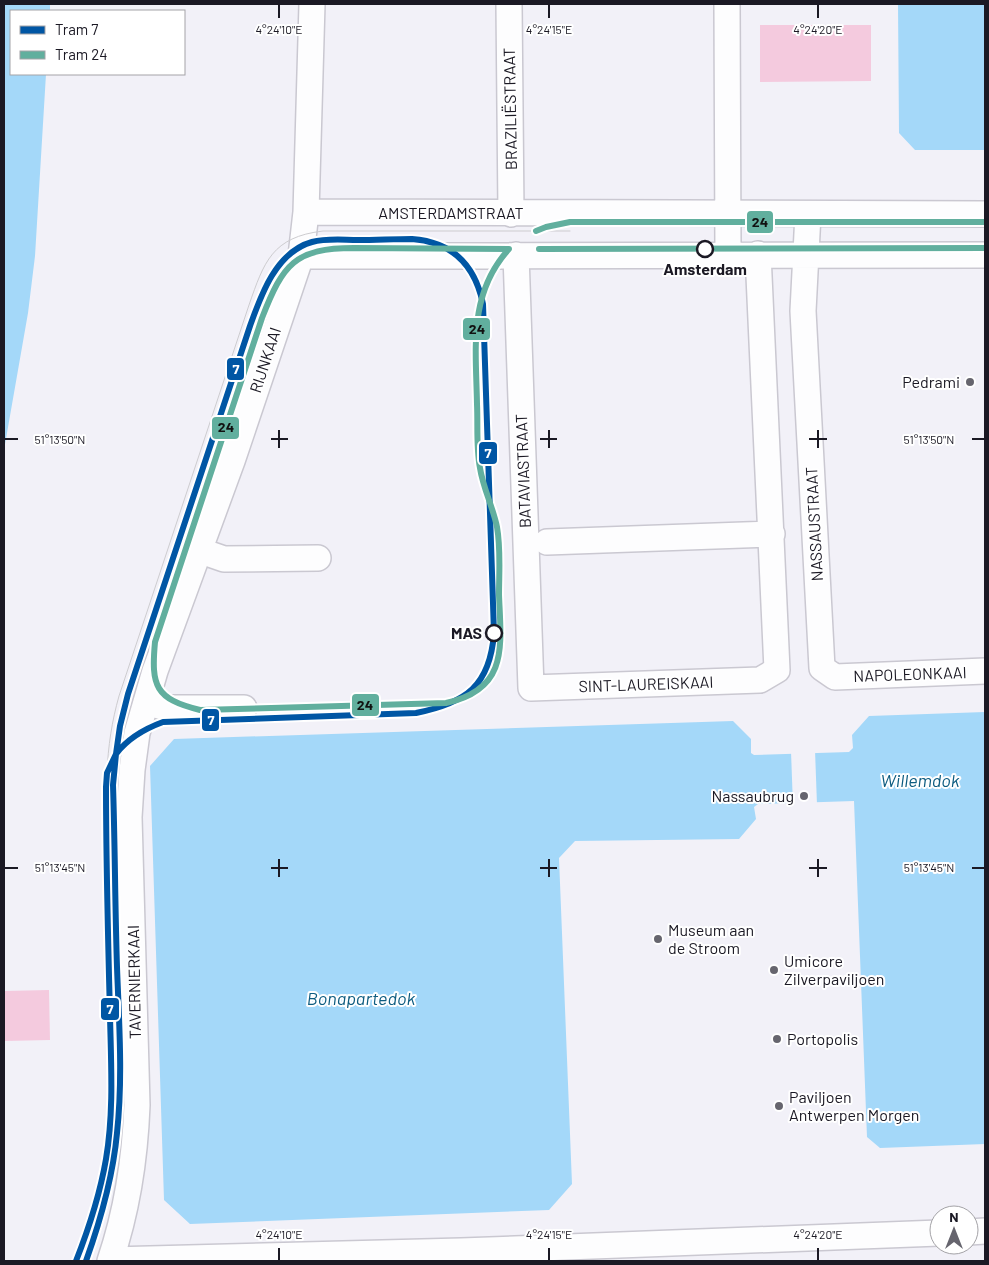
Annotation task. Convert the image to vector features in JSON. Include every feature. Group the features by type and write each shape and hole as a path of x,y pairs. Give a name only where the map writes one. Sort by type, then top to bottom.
{"street":[{"name":"RIJNKAAI","path":"146,702 198,550 232,461 300,256 306,212 312,4"},
{"name":"BRAZILIËSTRAAT","path":"509,4 511,214"},
{"path":"727,4 728,254"},
{"name":"AMSTERDAMSTRAAT","path":"306,212 985,214"},
{"name":"NASSAUSTRAAT","path":"808,214 803,311 822,668 835,677"},
{"path":"547,542 772,534 758,254"},
{"name":"BATAVIASTRAAT","path":"516,255 531,688"},
{"path":"300,256 985,255"},
{"name":"SINT-LAUREISKAAI","path":"531,688 760,680 777,670 772,534"},
{"path":"198,550 224,560 318,558"},
{"name":"NAPOLEONKAAI","path":"835,677 985,671"},
{"path":"146,702 166,708 244,708"},
{"name":"TAVERNIERKAAI","path":"110,1261 122,1224 136,1133 137,1106 129,817 137,733 146,702"},
{"path":"110,1261 757,1251 929,1234"}],"shaded area":[{"path":"760,25 871,25 871,81 760,82"},
{"path":"49,990 50,1040 5,1041 4,991"}],"water":[{"path":"4,4 50,4 50,10 10,10 10,75 46,75 35,256 28,313 4,450"},
{"path":"898,4 985,4 985,150 915,150 899,133"},
{"name":"Bonapartedok","path":"985,712 985,1144 880,1148 867,1137 854,801 758,804 754,807 756,819 739,839 575,841 559,858 572,1184 549,1210 190,1224 164,1200 150,766 174,739 733,721 751,739 751,753 754,755 849,752 853,748 852,735 869,716"}],"pier":[{"path":"815,750 817,805 793,806 791,751"}],"tram line":[{"name":"24","path":"536,231 570,222 985,222"},
{"path":"107,773 108,753 119,696 249,305 260,276 272,254 292,239 323,231 570,231"},
{"name":"7","path":"412,239 439,245 460,258 474,278 483,304 494,633 492,651 481,679 462,697 449,704 416,713 163,722 137,735 116,754 120,726 128,694 250,326 265,288 279,265 289,255 299,247 312,242 412,239"},
{"name":"24","path":"354,248 509,249 496,266 487,284 477,322 476,342 479,460 483,483 497,527 499,544 500,648 497,663 491,676 481,687 466,696 446,703 200,710 185,706 173,701 159,688 154,670 155,642 262,318 277,284 294,263 304,256 318,251 354,248"},
{"name":"24","path":"539,249 985,248"},
{"name":"7","path":"76,1261 101,1185 109,1141 111,1069 106,787 107,773 116,754"},
{"name":"7","path":"86,1261 109,1182 119,1112 120,1050 113,785 116,754"}],"place":[{"name":"Amsterdam","path":"705,249"},
{"name":"Pedrami","path":"970,382"},
{"name":"MAS","path":"494,633"},
{"name":"Nassaubrug","path":"804,796"},
{"name":"Museum aan de Stroom","path":"658,939"},
{"name":"Umicore Zilverpaviljoen","path":"774,970"},
{"name":"Portopolis","path":"777,1039"},
{"name":"Paviljoen Antwerpen Morgen","path":"779,1106"}],"water label":[{"name":"Willemdok","path":"920,781"}]}
